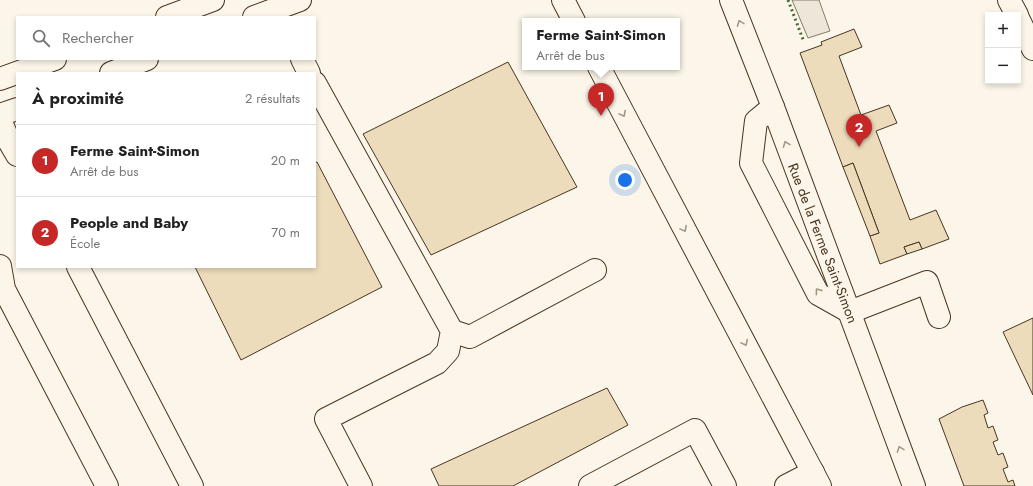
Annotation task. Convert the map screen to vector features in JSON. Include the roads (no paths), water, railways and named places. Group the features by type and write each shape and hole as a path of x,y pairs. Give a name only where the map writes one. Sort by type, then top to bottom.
{"street":[{"path":"170,16 213,0"},
{"path":"563,0 572,18"},
{"name":"Rue de la Ferme Saint-Simon","path":"731,0 773,107 914,486"},
{"path":"1009,0 1015,12"},
{"path":"258,16 288,8"},
{"path":"1021,24 1033,49"},
{"path":"19,72 52,60"},
{"path":"114,72 144,60"},
{"path":"302,60 308,72"},
{"path":"601,70 817,479 786,486"},
{"path":"0,79 16,73"},
{"path":"316,87 452,331 448,351 437,364 326,419 361,486"},
{"path":"773,107 756,121 751,163 818,294 850,312 927,282 939,317"},
{"path":"0,115 16,109"},
{"path":"0,120 10,144 16,153"},
{"path":"0,266 4,289 107,486"},
{"path":"79,268 192,486"},
{"path":"452,331 470,337 595,270"},
{"path":"590,486 695,430 725,486"}],"place":[{"name":"Ferme Saint-Simon","path":"601,116"},
{"name":"People and Baby","path":"859,147"}]}
